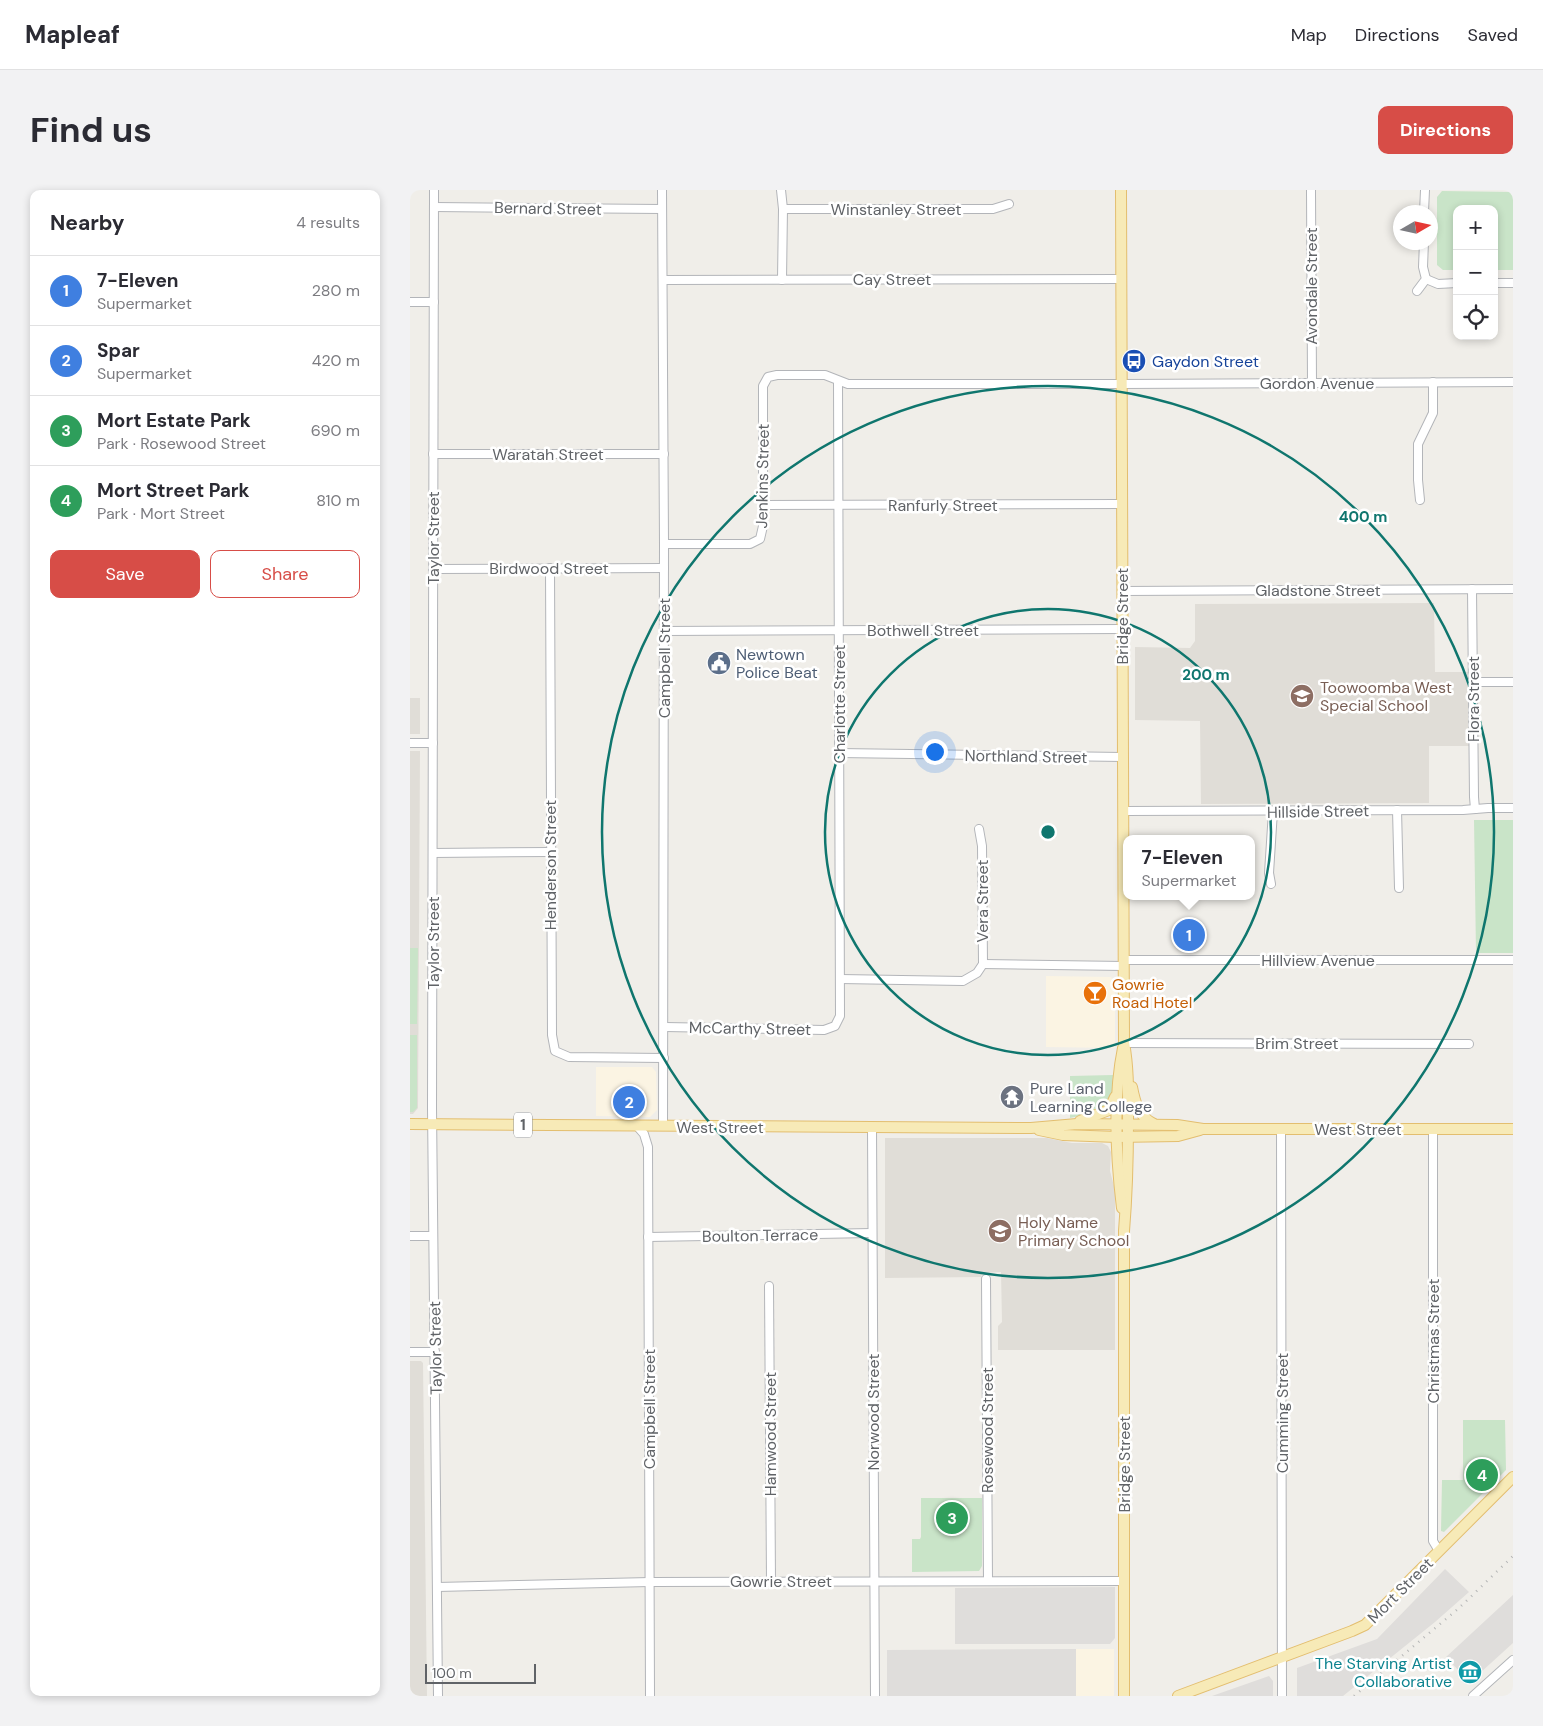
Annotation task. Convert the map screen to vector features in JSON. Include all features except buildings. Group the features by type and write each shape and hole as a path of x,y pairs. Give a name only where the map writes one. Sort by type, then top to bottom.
{"main road":[{"name":"Bridge Street","path":"1121,190 1123,835"},
{"name":"Bridge Street","path":"1124,900 1124,1043 1128,1064 1123,1125 1117,1137 1118,1181 1124,1231"},
{"name":"Bridge Street","path":"1124,1043 1117,1094 1123,1125 1128,1137 1128,1184 1124,1231 1124,1696"},
{"path":"1128,1064 1132,1090 1139,1111 1146,1120 1156,1125"},
{"path":"1062,1124 1083,1121 1105,1112 1112,1106 1117,1094"},
{"name":"West Street","path":"410,1124 872,1128 1031,1128 1062,1124 1177,1125 1204,1129 1513,1129"},
{"name":"West Street","path":"1031,1128 1063,1135 1117,1137 1178,1136 1204,1129"},
{"name":"Mort Street","path":"1178,1696 1352,1632 1365,1625 1513,1477"}],"street":[{"name":"Taylor Street","path":"434,190 432,1124 438,1696"},
{"name":"Campbell Street","path":"662,190 664,454 663,1126"},
{"path":"781,190 783,209 782,280"},
{"name":"Avondale Street","path":"1311,190 1312,382"},
{"path":"1424,205 1425,190"},
{"name":"Winstanley Street","path":"783,209 993,209 1009,204"},
{"name":"Bernard Street","path":"434,206 662,209"},
{"path":"1418,291 1426,279 1423,267 1424,250"},
{"name":"Cay Street","path":"663,280 1120,279"},
{"path":"1426,279 1438,284 1453,284"},
{"path":"1498,283 1513,283"},
{"path":"410,302 434,302"},
{"name":"Jenkins Street","path":"664,544 750,544 760,539 764,505 763,386 768,377 777,375 825,375 838,381"},
{"path":"838,381 848,384 1121,384"},
{"name":"Charlotte Street","path":"835,1026 840,1016 838,381"},
{"path":"1420,500 1418,444 1433,413 1433,382"},
{"name":"Gordon Avenue","path":"1121,384 1513,382"},
{"name":"Waratah Street","path":"433,454 664,454"},
{"name":"Ranfurly Street","path":"764,505 1122,504"},
{"name":"Birdwood Street","path":"433,568 664,568"},
{"name":"Henderson Street","path":"550,568 550,852 552,1035 555,1051 569,1057 664,1058"},
{"name":"Gladstone Street","path":"1122,591 1513,588"},
{"name":"Flora Street","path":"1472,589 1474,797 1476,809"},
{"name":"Bothwell Street","path":"664,630 1122,629"},
{"path":"1473,682 1513,682"},
{"path":"410,743 433,743"},
{"name":"Northland Street","path":"839,753 1123,757"},
{"name":"Hillside Street","path":"1123,811 1513,808"},
{"path":"1398,810 1399,888"},
{"path":"1271,884 1273,811"},
{"name":"Vera Street","path":"840,979 963,981 978,973 983,964 982,846 979,828"},
{"path":"433,853 550,852"},
{"name":"Hillview Avenue","path":"983,964 1513,960"},
{"name":"McCarthy Street","path":"664,1027 824,1030 835,1026"},
{"name":"Brim Street","path":"1124,1043 1469,1044"},
{"name":"Campbell Street","path":"637,1126 645,1136 648,1152 650,1696"},
{"name":"Norwood Street","path":"872,1128 875,1696"},
{"name":"Cumming Street","path":"1281,1129 1282,1696"},
{"name":"Christmas Street","path":"1433,1129 1433,1541 1439,1551"},
{"name":"Boulton Terrace","path":"648,1237 872,1233"},
{"path":"410,1236 433,1236"},
{"name":"Rosewood Street","path":"986,1279 988,1580"},
{"name":"Hamwood Street","path":"769,1286 770,1582"},
{"path":"410,1352 435,1352"},
{"name":"Gowrie Street","path":"437,1587 650,1582 1124,1581"},
{"path":"1473,1696 1513,1660"}],"shaded area":[{"name":"Toowoomba West Special School","path":"1434,603 1435,672 1469,672 1470,746 1429,746 1429,803 1201,804 1200,721 1135,720 1135,647 1190,648 1195,641 1195,604"},
{"path":"410,698 420,698 420,734 410,734"},
{"path":"410,751 420,751 418,1108 413,1114 410,1114"},
{"path":"1046,976 1111,977 1115,983 1115,1048 1046,1047"},
{"path":"596,1067 652,1067 656,1072 657,1110 650,1117 596,1116"},
{"name":"Holy Name Primary School","path":"885,1138 1047,1138 1072,1143 1102,1143 1108,1146 1111,1152 1110,1171 1115,1190 1115,1350 998,1350 998,1326 1002,1322 1001,1272 982,1273 981,1277 885,1278"},
{"path":"410,1361 421,1361 423,1363 427,1696 410,1696"},
{"path":"1445,1569 1469,1592 1435,1622 1343,1696 1297,1696 1297,1668 1377,1639"},
{"path":"1115,1587 1115,1638 1110,1644 955,1644 955,1588"},
{"path":"1513,1595 1513,1643 1480,1673 1470,1662 1459,1671 1446,1657"},
{"path":"1076,1649 1114,1649 1114,1696 1076,1696"},
{"path":"1076,1649 1076,1696 887,1696 887,1650"},
{"path":"1269,1676 1273,1681 1273,1696 1212,1696"}],"green space":[{"path":"1442,191 1513,192 1513,270 1498,270 1498,205 1453,205 1453,270 1443,270 1437,265 1437,197"},
{"path":"1474,820 1513,820 1513,953 1476,953"},
{"path":"410,948 418,948 417,1024 410,1024"},
{"path":"410,1035 417,1035 417,1108 413,1112 410,1112"},
{"path":"1113,1075 1111,1100 1108,1104 1093,1112 1070,1118 1070,1076"},
{"path":"1463,1420 1505,1420 1506,1470 1444,1532 1441,1531 1442,1480 1463,1480"},
{"path":"921,1498 982,1498 982,1566 979,1571 912,1572 912,1539 920,1539 921,1537"}],"railway":[{"path":"1354,1696 1458,1609 1513,1556"}],"place":[{"name":"Gaydon Street","path":"1134,361"},
{"name":"Newtown Police Beat","path":"719,663"},
{"name":"Toowoomba West Special School","path":"1302,696"},
{"name":"7-Eleven","path":"1189,935"},
{"name":"Gowrie Road Hotel","path":"1095,993"},
{"name":"Pure Land Learning College","path":"1012,1097"},
{"name":"Spar","path":"629,1102"},
{"name":"Holy Name Primary School","path":"1000,1231"},
{"name":"Mort Street Park","path":"1482,1475"},
{"name":"Mort Estate Park","path":"952,1518"},
{"name":"The Starving Artist Collaborative","path":"1470,1672"}]}
